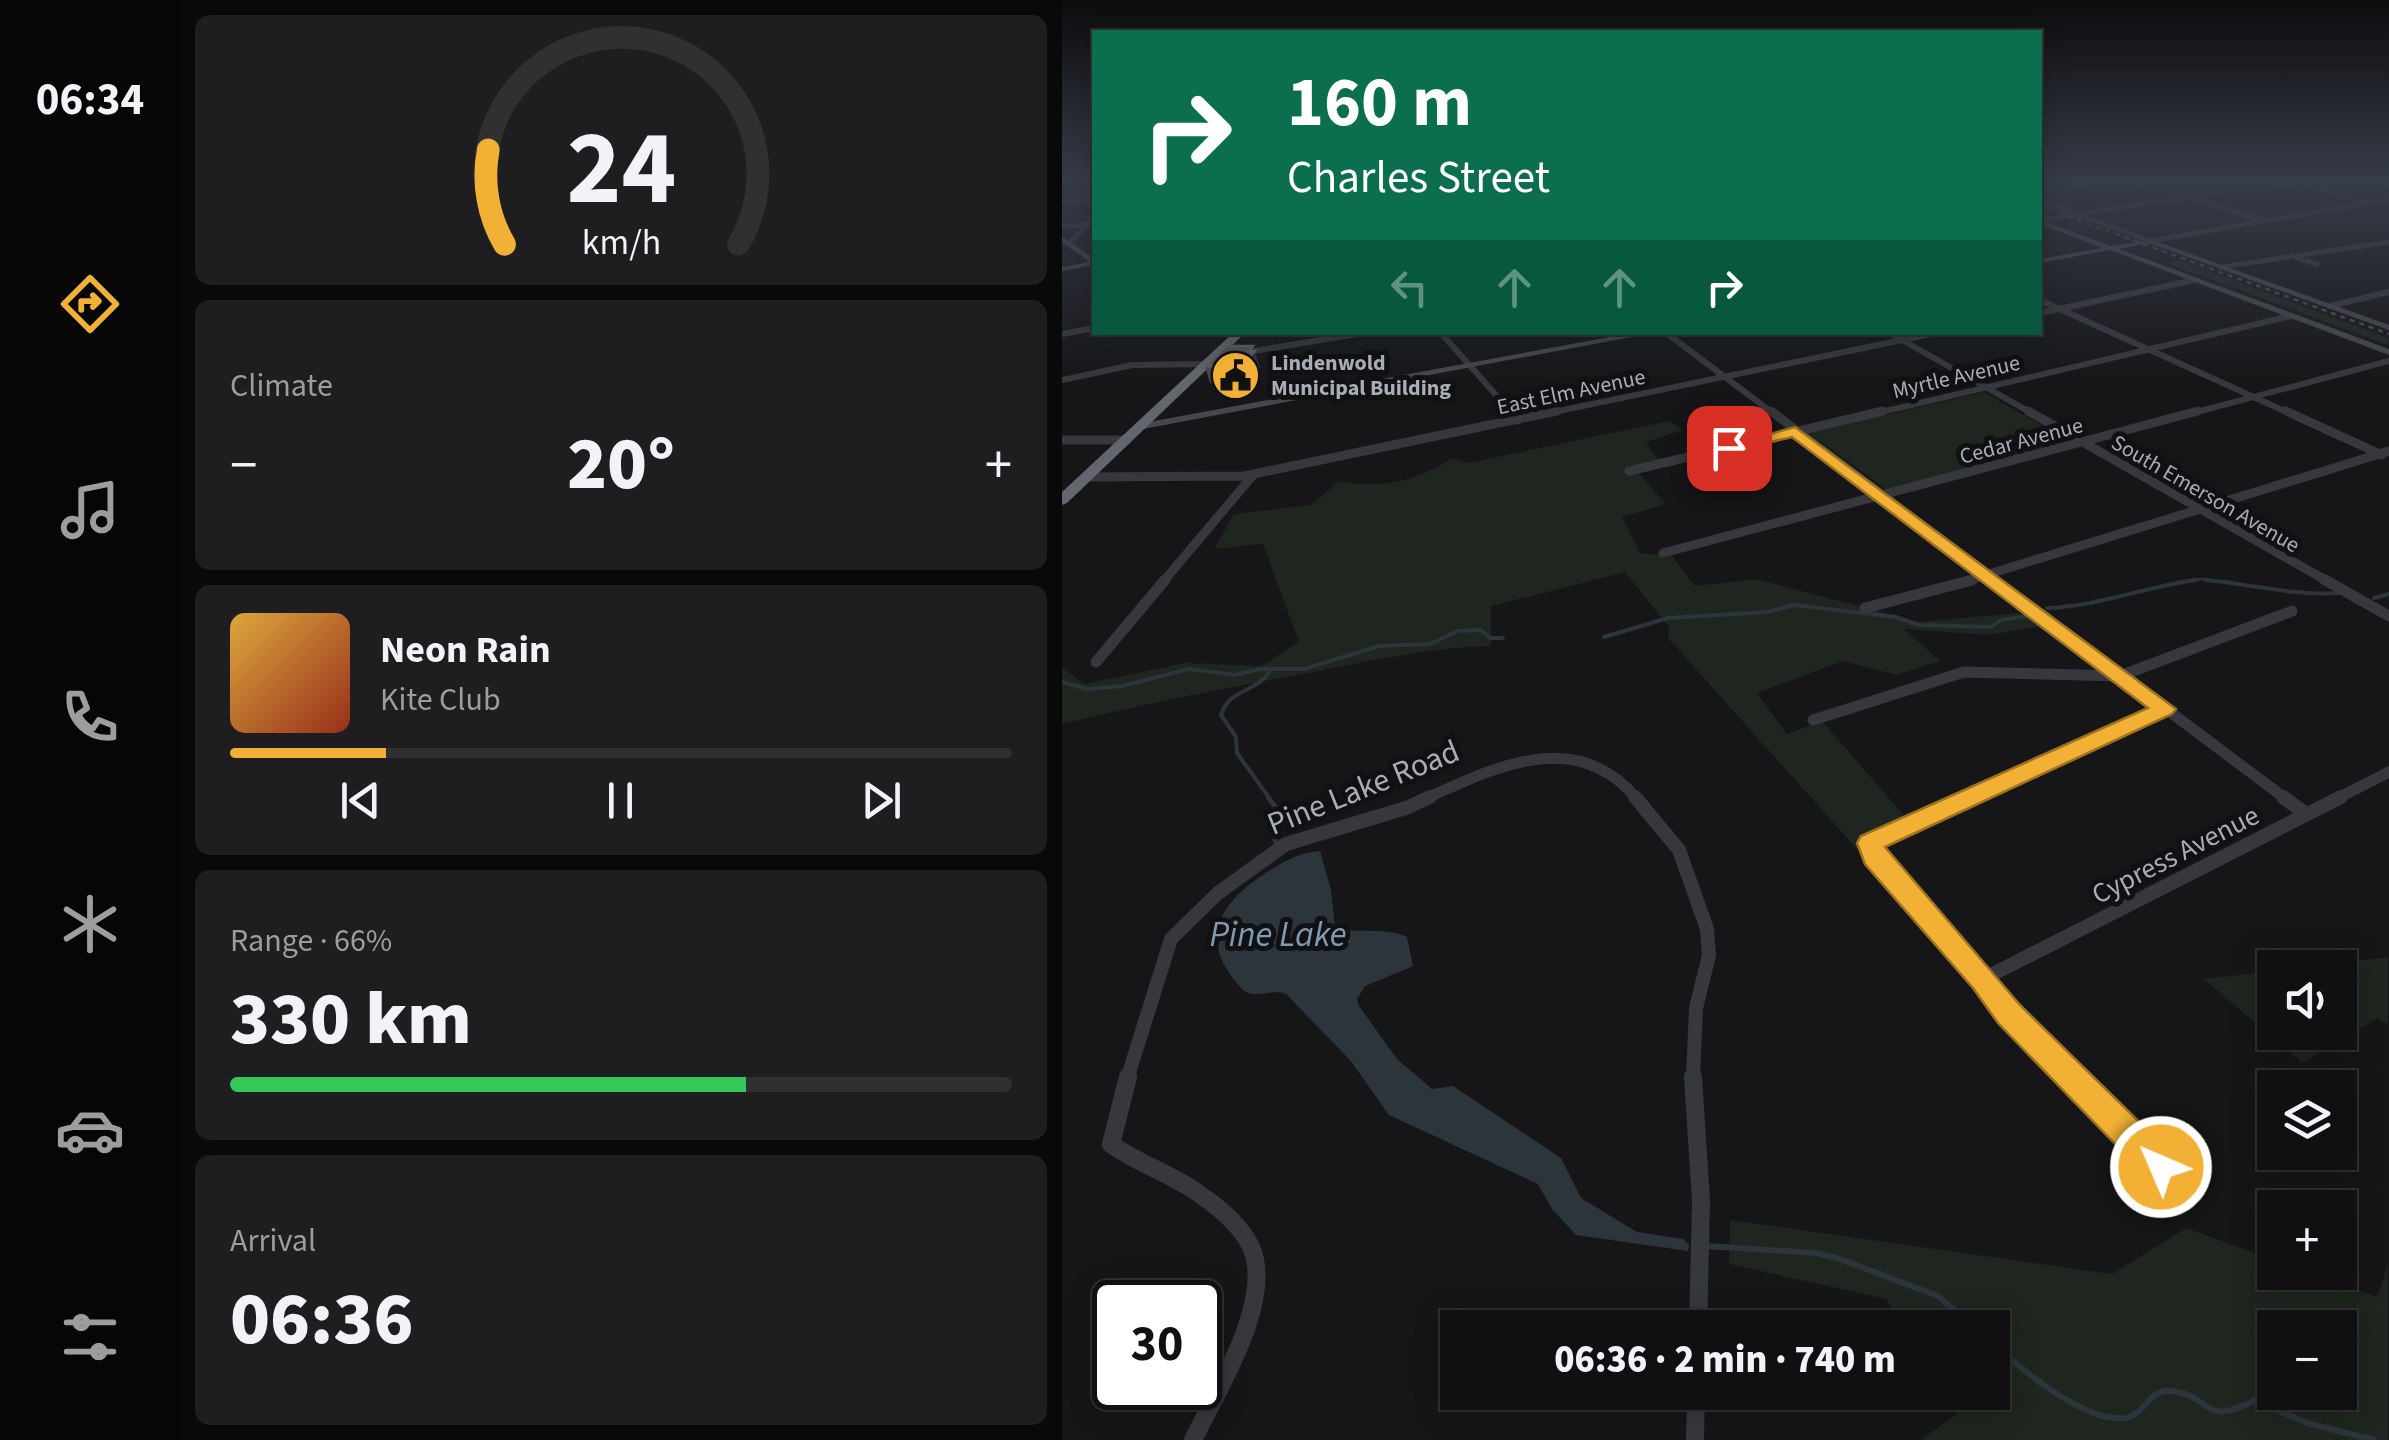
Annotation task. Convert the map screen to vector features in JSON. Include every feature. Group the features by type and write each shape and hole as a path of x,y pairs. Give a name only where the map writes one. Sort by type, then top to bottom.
{"highway":[{"path":"1062,500 1238,335"}],"street":[{"path":"2042,261 2109,248"},
{"path":"2111,248 2388,352"},
{"path":"2170,248 2388,328"},
{"path":"2221,267 2340,248"},
{"path":"2288,255 2317,264"},
{"path":"1062,269 1092,260"},
{"path":"2042,313 2195,280"},
{"path":"2330,306 2388,292"},
{"path":"2042,301 2385,454"},
{"name":"Myrtle Avenue","path":"1628,471 2291,316"},
{"path":"1062,334 1092,328"},
{"path":"1062,380 1132,364 1210,361 1353,335"},
{"path":"1443,335 1518,420"},
{"path":"1143,426 1638,335"},
{"path":"1669,335 2306,814"},
{"name":"South Emerson Avenue","path":"1893,335 2388,616"},
{"name":"East Elm Avenue","path":"1088,477 1254,474 1926,335"},
{"name":"Cedar Avenue","path":"1662,553 2388,361"},
{"path":"1062,440 1127,440"},
{"path":"1865,608 1986,576 2385,454"},
{"path":"1096,662 1254,474"},
{"path":"1813,720 1964,672 2120,676 2292,611"},
{"path":"2164,709 1870,843 1874,858 1984,979 2009,1014 2183,1186"},
{"name":"Pine Lake Road","path":"1192,1440 1253,1308 1257,1276 1252,1248 1194,1189 1165,1172 1133,1162 1111,1144 1118,1108 1171,939 1218,893 1286,844 1406,808 1470,776 1518,761 1585,761 1621,780 1679,850 1700,898 1709,955 1696,1008 1692,1066 1700,1230 1699,1310"},
{"name":"Cypress Avenue","path":"1984,979 2388,772"},
{"path":"1695,1440 1696,1410"}],"shaded area":[{"path":"2178,260 2388,338 2388,345 2166,263"},
{"path":"1984,392 2071,442 1887,490 1809,433"},
{"path":"1669,421 1683,430 1646,442 1661,464 1637,471 1666,504 1622,517 1640,553 1672,556 1695,586 1756,579 1919,622 2018,613 2042,626 1987,635 1904,629 1940,661 1897,675 1843,661 1757,693 1787,734 1822,721 1913,826 1857,849 1668,638 1669,627 1625,572 1491,606 1491,646 1387,658 1062,724 1062,667 1084,684 1185,663 1261,666 1299,642 1263,544 1214,549 1234,514 1311,505 1339,481 1398,482 1426,473 1452,458 1468,463"},
{"path":"2388,957 2388,1025 2378,1018 2357,1030 2357,961"},
{"path":"2257,973 2257,1024 2204,979"},
{"path":"2287,1050 2324,1050 2302,1063"},
{"path":"1730,1220 2112,1274 2186,1228 2257,1254 2257,1290 2357,1290 2377,1297 2388,1264 2388,1440 1922,1440 1956,1414 1954,1410 2010,1410 2010,1310 1893,1310 1886,1299 1729,1264"}],"water":[{"name":"Pine Lake","path":"1320,851 1331,890 1335,927 1407,937 1413,966 1365,986 1357,999 1397,1059 1432,1089 1453,1086 1561,1158 1581,1198 1637,1232 1683,1239 1689,1245 1688,1251 1576,1235 1552,1209 1538,1184 1389,1115 1350,1060 1286,994 1251,994 1241,988 1229,973 1217,944 1222,917 1257,879 1294,857"}],"building":[{"path":"1226,346 1253,346 1249,351 1255,351 1240,366 1205,366"}],"waterway":[{"path":"2047,608 2085,604 2196,580"},
{"path":"2206,580 2338,593"},
{"path":"2178,582 2231,582"},
{"path":"2374,598 2389,594"},
{"path":"1604,637 1668,618 1767,612 1794,605 1896,617 1918,625 1991,627 2001,620 2028,616"},
{"path":"1062,682 1087,689 1122,686 1189,669 1235,675 1260,669 1304,669 1379,646 1430,644 1458,631 1481,630 1490,638 1503,638"},
{"path":"1270,671 1230,700 1221,715 1236,737 1237,753 1270,799"},
{"path":"1268,797 1276,808 1269,821 1277,846"},
{"path":"1705,1246 1816,1253 1837,1258 1938,1296 1954,1310"},
{"path":"2010,1359 2054,1392 2109,1417 2132,1416 2157,1394 2170,1391 2184,1393 2215,1411 2255,1400 2307,1423 2374,1440"}],"railway":[{"path":"2155,248 2389,334"}],"place":[{"name":"Lindenwold Municipal Building","path":"1236,375"}],"route":[{"path":"1729,448 1795,432 2164,709 1870,843 1874,858 1984,979 2009,1014 2161,1167"}]}
